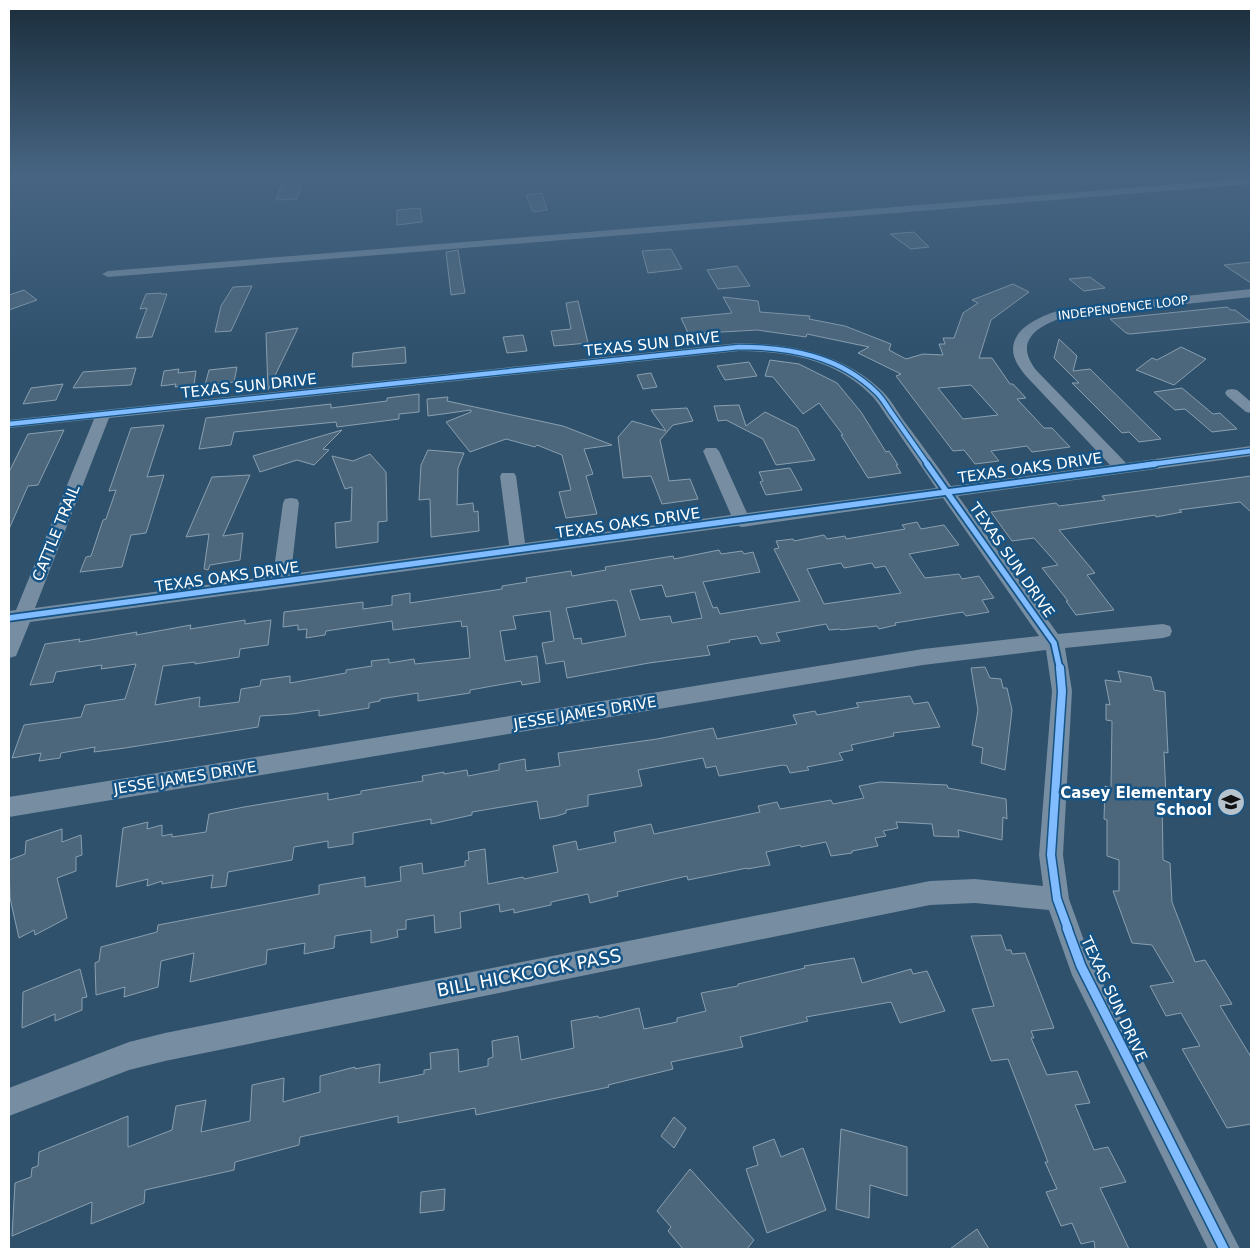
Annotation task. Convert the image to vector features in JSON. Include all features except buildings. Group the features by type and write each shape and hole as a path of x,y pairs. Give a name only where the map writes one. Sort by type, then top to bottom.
{"street":[{"path":"108,274 586,235"},
{"name":"INDEPENDENCE LOOP","path":"1122,468 1031,373 1022,359 1020,348 1022,338 1040,321 1064,313 1251,293"},
{"name":"TEXAS SUN DRIVE","path":"9,424 739,347 780,348 822,358 859,377 878,394 1054,643 1062,691 1051,855 1058,899 1081,966 1224,1249"},
{"path":"1232,393 1251,408"},
{"name":"CATTLE TRAIL","path":"9,651 16,617 103,414"},
{"path":"711,451 742,520"},
{"name":"TEXAS OAKS DRIVE","path":"16,617 1251,451"},
{"path":"508,476 518,550"},
{"path":"281,582 291,503"},
{"name":"JESSE JAMES DRIVE","path":"9,807 923,657 1163,631"},
{"name":"BILL HICKCOCK PASS","path":"9,1102 129,1056 165,1047 930,893 975,891 1058,899"}],"cycle path":[{"path":"9,424 739,347 797,351 830,362 846,370 878,394 1054,643 1060,669 1062,691 1051,855 1057,899 1081,966 1224,1249"},
{"path":"9,618 1251,451"}],"place":[{"name":"Casey Elementary School","path":"1231,802"}]}
